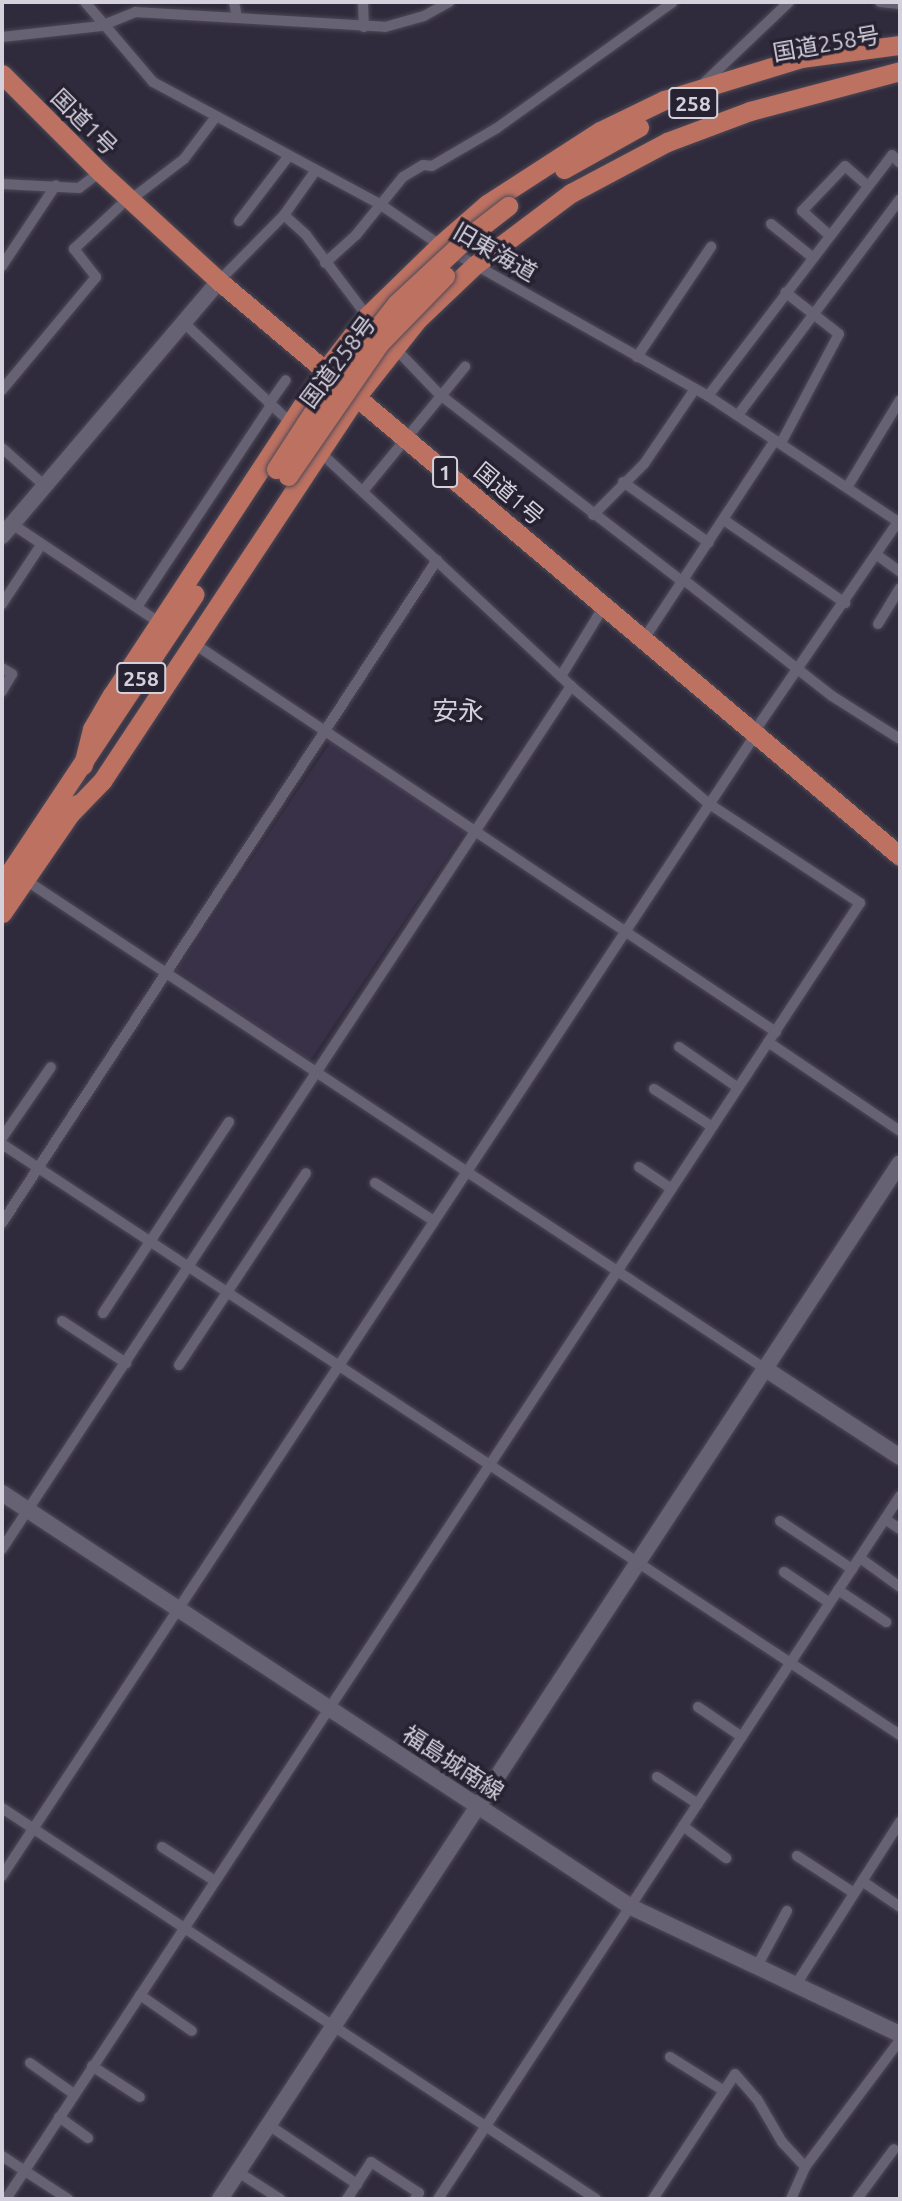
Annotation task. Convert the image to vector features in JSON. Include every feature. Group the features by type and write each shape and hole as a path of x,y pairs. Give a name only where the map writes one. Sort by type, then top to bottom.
{"highway":[{"path":"83,765 92,729 326,369 367,317 440,244 487,204 600,131 699,88 801,58 900,45"},
{"name":"国道258号","path":"512,211 618,137 704,99 779,76 900,56"},
{"path":"71,813 102,781 357,396 394,347 475,265 563,198 667,142 750,111 900,71"},
{"name":"国道258号","path":"10,875 71,813 282,473 324,394 396,304 468,237 621,150 680,124 742,101 816,82 900,71"},
{"name":"国道1号","path":"2,74 100,173 219,281 900,856"},
{"name":"国道258号","path":"2,913 10,875 282,473"}],"street":[{"name":"旧東海道","path":"85,2 102,26 153,82 215,118 381,205 475,265 708,396 848,486 899,523"},
{"path":"233,2 237,18"},
{"path":"363,2 364,27"},
{"path":"2,37 102,26 136,7 237,18 364,27 396,26 449,2"},
{"path":"325,263 381,205 402,177 423,165 432,166 497,128 673,2"},
{"path":"699,88 789,2"},
{"path":"880,2 900,4"},
{"path":"138,194 184,159 215,118"},
{"path":"708,396 892,155 900,163"},
{"path":"239,221 288,157"},
{"path":"829,235 802,211 845,166 868,186"},
{"path":"160,623 41,545 7,530 219,281 284,215 316,170"},
{"path":"2,184 79,188 100,173"},
{"path":"2,265 56,186"},
{"path":"738,415 812,312 900,199"},
{"path":"2,390 96,277 74,249 120,206"},
{"path":"284,215 306,235 367,317"},
{"path":"771,224 812,257"},
{"path":"637,357 711,247"},
{"path":"644,639 778,442 839,334 785,292"},
{"path":"183,322 290,423"},
{"path":"394,347 439,394 593,515 798,669 900,739"},
{"path":"363,491 439,394 465,367"},
{"path":"137,607 286,380"},
{"path":"593,515 643,464 695,389"},
{"path":"848,486 900,400"},
{"path":"2,448 45,486"},
{"path":"6,2199 860,903 709,804 571,686 319,451"},
{"path":"623,482 709,543"},
{"path":"724,520 845,603"},
{"path":"2,1876 625,929 899,523"},
{"path":"2,604 41,545"},
{"path":"877,555 900,572"},
{"path":"2,1223 437,560"},
{"path":"878,624 900,588"},
{"path":"561,676 604,606"},
{"path":"193,643 776,1032"},
{"path":"2,668 12,674 2,691"},
{"path":"2,1549 571,686"},
{"path":"10,875 316,1072 900,1457"},
{"path":"768,1042 900,1131"},
{"path":"679,1047 737,1087"},
{"path":"2,1138 51,1067"},
{"path":"654,1089 711,1126"},
{"path":"103,1313 229,1122"},
{"path":"2,1144 900,1735"},
{"path":"220,2199 480,1808 900,1163"},
{"path":"639,1167 670,1188"},
{"path":"179,1364 306,1172"},
{"path":"375,1183 433,1221"},
{"path":"62,1321 125,1363"},
{"name":"福島城南線","path":"2,1493 631,1906 900,2037"},
{"path":"438,2199 900,1496"},
{"path":"885,1519 900,1529"},
{"path":"780,1521 852,1569"},
{"path":"860,1558 900,1587"},
{"path":"784,1572 830,1603"},
{"path":"838,1590 886,1622"},
{"path":"698,1707 742,1737"},
{"path":"657,1777 698,1804"},
{"path":"2,1808 596,2199"},
{"path":"795,1986 900,1822"},
{"path":"683,1826 726,1858"},
{"path":"162,1847 215,1881"},
{"path":"797,1856 854,1893"},
{"path":"862,1881 900,1907"},
{"path":"756,1968 788,1911"},
{"path":"140,1995 192,2031"},
{"path":"791,2199 805,2167 900,2037"},
{"path":"670,2057 724,2091"},
{"path":"30,2063 75,2094"},
{"path":"92,2066 140,2097"},
{"path":"653,2199 735,2074 757,2099 782,2142 805,2167"},
{"path":"59,2117 88,2138"},
{"path":"270,2126 357,2184"},
{"path":"857,2199 894,2149"},
{"path":"2,2156 68,2199"},
{"path":"347,2199 371,2162 419,2193 415,2199"},
{"path":"238,2172 280,2199"}],"shaded area":[{"path":"332,740 465,830 310,1061 177,970"}],"district":[{"name":"安永","path":"458,711"}]}
